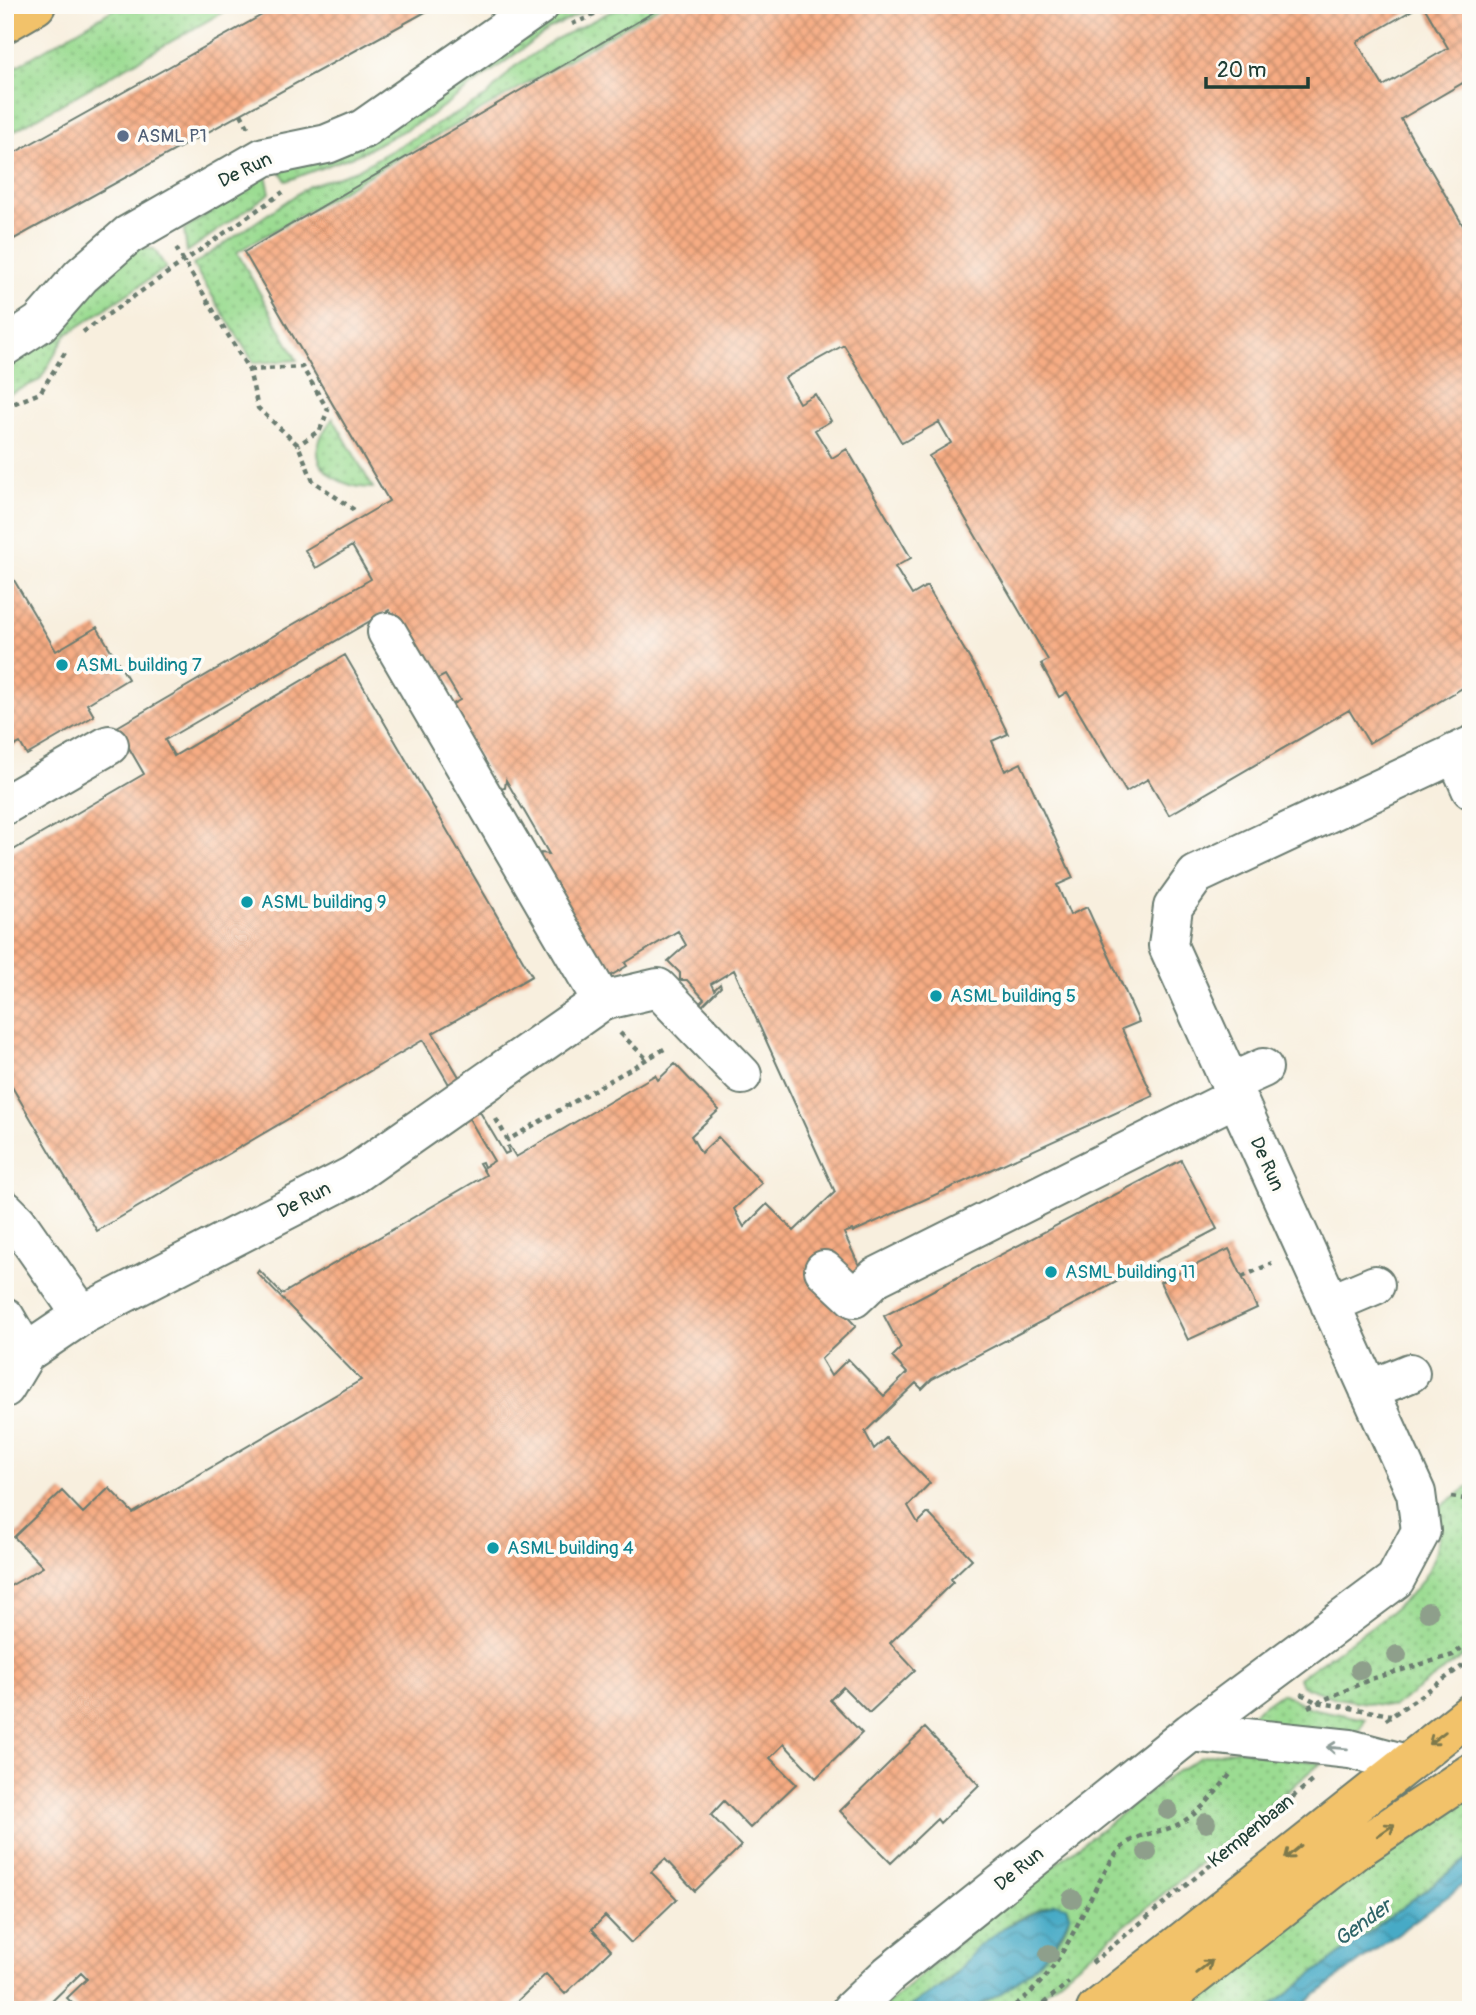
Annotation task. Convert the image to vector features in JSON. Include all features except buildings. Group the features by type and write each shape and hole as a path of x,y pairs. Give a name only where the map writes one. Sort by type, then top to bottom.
{"main road":[{"path":"5,23 36,5"},
{"path":"1096,2010 1404,1763 1471,1713"},
{"path":"1151,2010 1356,1850 1471,1773"}],"street":[{"name":"De Run","path":"5,346 40,323 81,276 128,235 264,157 327,144 363,129 554,15"},
{"path":"387,632 601,1001"},
{"path":"5,805 109,745"},
{"name":"De Run","path":"850,2010 888,1974 1191,1732 1395,1580 1421,1531 1416,1493 1330,1304 1243,1083 1168,946 1172,907 1196,875 1461,750"},
{"path":"1461,750 1471,789"},
{"name":"De Run","path":"5,1388 26,1353 82,1315 352,1176 601,1001 658,988 742,1075"},
{"path":"824,1270 854,1298 876,1277 1243,1083"},
{"path":"5,1210 18,1222 82,1315"},
{"path":"1330,1304 1375,1285"},
{"path":"5,1317 26,1353"},
{"path":"1369,1390 1410,1373"},
{"path":"1191,1732 1262,1742 1350,1749 1404,1763"}],"path":[{"path":"554,15 618,5"},
{"path":"74,338 291,188"},
{"path":"158,217 249,370 258,408 298,445 313,481 357,512"},
{"path":"5,407 40,393 68,349"},
{"path":"249,370 302,367 328,410 320,430 298,445"},
{"path":"478,1087 508,1140 671,1045 692,1024"},
{"path":"1446,1485 1451,1497 1471,1500"},
{"path":"1007,2010 1040,1982 1062,1955 1115,1857 1135,1836 1182,1822 1208,1801 1279,1725 1316,1702 1371,1679 1453,1655 1471,1640"},
{"name":"Kempenbaan","path":"1086,1968 1392,1715 1471,1660"},
{"path":"1273,1672 1298,1693 1316,1702 1392,1715"},
{"path":"1037,2010 1076,1976"}],"green space":[{"path":"121,5 235,5 5,136 5,73"},
{"path":"568,5 595,6 550,29 427,118 361,153 286,181 280,171 507,47"},
{"path":"634,5 662,5 237,252 297,360 254,363 193,265 309,186 357,170 487,96 514,67 556,39 610,12"},
{"path":"266,175 270,193 187,252 184,230"},
{"path":"138,247 154,249 166,268 66,335 40,380 5,396 5,358"},
{"path":"333,418 373,488 341,481 324,468 318,449 322,434"},
{"path":"1471,1485 1471,1651 1393,1707 1336,1698 1302,1686 1299,1678 1367,1630 1415,1589 1425,1576 1435,1552 1439,1534 1439,1508"},
{"path":"1281,1693 1311,1708 1365,1719 1361,1729 1347,1740 1237,1724"},
{"path":"1238,1749 1321,1763 1023,2010 966,2010 995,1994 1046,1954 1067,1923 1069,1909 1048,1905 1018,1919 1003,1928 935,1992 904,2010 881,2010 992,1913 1171,1775 1201,1757"},
{"path":"1471,1793 1471,1856 1265,2010 1186,2010 1297,1916"}],"water":[{"path":"1471,1856 1471,1879 1295,2010 1265,2010"},
{"path":"1055,1903 1067,1906 1070,1914 1054,1944 1029,1971 1000,1994 962,2011 904,2010 948,1983 975,1950 1003,1928"}],"place":[{"name":"ASML P1","path":"123,136"},
{"name":"ASML building 7","path":"62,665"},
{"name":"ASML building 9","path":"247,902"},
{"name":"ASML building 5","path":"936,996"},
{"name":"ASML building 11","path":"1051,1272"},
{"name":"ASML building 4","path":"493,1548"}],"water label":[{"name":"Gender","path":"1363,1923"}]}
